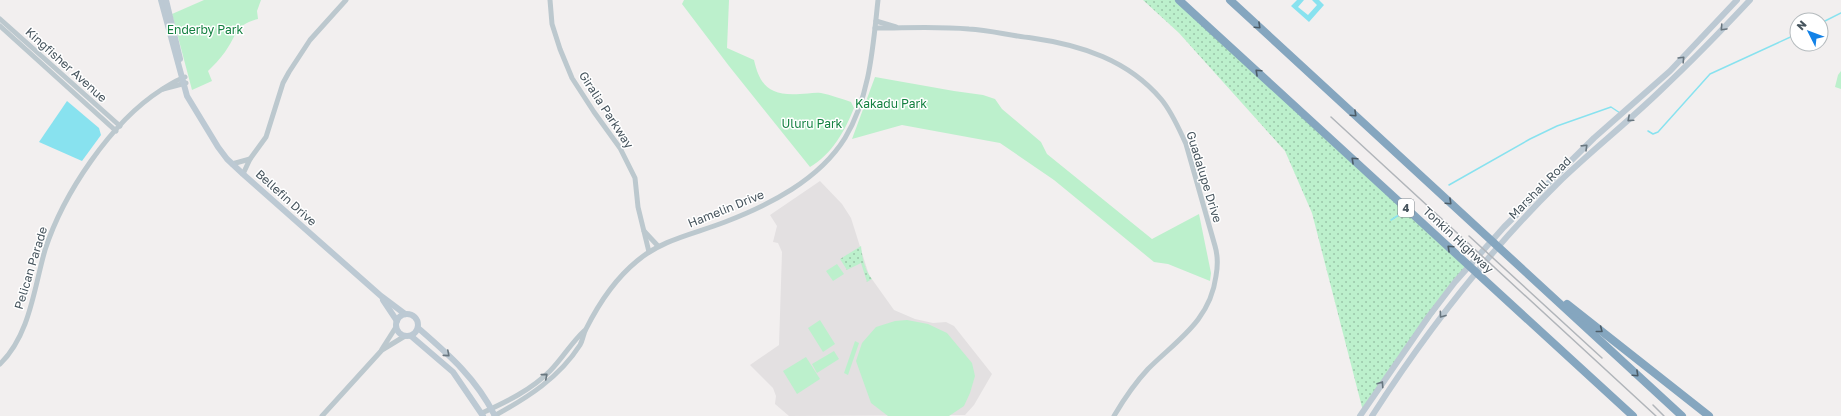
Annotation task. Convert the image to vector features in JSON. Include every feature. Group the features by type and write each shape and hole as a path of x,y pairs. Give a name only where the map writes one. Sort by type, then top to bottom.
{"highway":[{"name":"Tonkin Highway","path":"1179,0 1633,416"},
{"name":"Tonkin Highway","path":"1230,0 1682,416"},
{"path":"1515,262 1709,416"},
{"path":"1492,287 1628,416"}],"main road":[{"name":"Bellefin Drive","path":"161,0 191,103 214,142 232,164 243,174 381,296 405,314"},
{"name":"Bellefin Drive","path":"166,0 184,81"},
{"name":"Marshall Road","path":"1360,416 1407,346 1459,278 1498,233 1594,138 1670,71 1737,0"},
{"name":"Marshall Road","path":"1372,416 1415,352 1465,284 1505,239 1558,184 1694,59 1750,0"},
{"name":"Bellefin Drive","path":"381,296 396,324"},
{"path":"482,415 453,372 408,336 399,333 396,324 399,317 405,314 413,315 417,319 418,328 463,368 491,409 494,416"},
{"path":"408,336 418,328"}],"street":[{"path":"243,174 250,159 266,137 284,83 299,55 310,40 346,0"},
{"name":"Giralia Parkway","path":"550,0 552,24 572,78 620,148 635,178 638,207 644,231 643,234 649,252"},
{"name":"Hamelin Drive","path":"494,416 524,398 554,376 579,346 598,307 616,281 638,260 658,246 756,210 788,191 820,167 844,139 858,111 870,68 878,0"},
{"name":"Kingfisher Avenue","path":"0,19 120,126"},
{"name":"Guadalupe Drive","path":"876,21 896,27"},
{"name":"Kingfisher Avenue","path":"0,26 116,131"},
{"name":"Guadalupe Drive","path":"875,28 968,28 1070,45 1095,53 1122,65 1138,76 1161,99 1186,144 1218,255 1215,288 1207,309 1192,329 1148,369 1132,388 1114,416"},
{"name":"Pelican Parade","path":"0,364 12,350 28,315 45,250 62,208 87,168 120,126 152,96 163,89 184,81"},
{"path":"232,164 250,159"},
{"name":"Giralia Parkway","path":"644,231 658,246"},
{"path":"322,416 382,350 396,324"},
{"name":"Hamelin Drive","path":"482,415 532,386 548,373 577,338 585,331"},
{"path":"382,350 408,336"}],"shaded area":[{"path":"820,181 842,204 851,218 869,275 894,310 915,319 933,323 946,322 954,326 992,374 974,405 965,415 789,416 775,404 776,396 773,388 750,365 779,345 782,252 778,243 773,242 777,226 770,215"}],"green space":[{"name":"Enderby Park","path":"204,0 261,0 257,11 258,19 244,24 240,28 223,55 208,71 212,81 192,90 172,14"},
{"name":"Uluru Park","path":"684,0 729,0 727,48 754,60 760,77 768,88 781,93 790,94 821,93 851,102 854,108 846,125 837,141 825,156 810,167 729,66 682,4"},
{"path":"1143,0 1175,0 1469,266 1363,411 1312,213 1285,151 1179,33"},
{"path":"1841,71 1841,89 1835,87 1838,75"},
{"name":"Kakadu Park","path":"875,77 983,95 995,99 1002,109 1041,142 1047,154 1152,239 1199,214 1211,273 1210,281 1168,264 1154,262 1054,180 1000,143 902,125 852,139"},
{"path":"861,246 864,264 872,279 867,282 861,263 847,270 840,259"},
{"path":"837,264 844,274 833,281 826,271"},
{"path":"820,320 835,344 823,352 808,328"},
{"path":"907,320 928,324 947,333 972,363 975,376 970,393 964,406 949,416 888,416 871,403 856,361 862,343 876,327 895,321"},
{"path":"855,341 859,343 848,375 844,373"},
{"path":"834,351 839,359 817,373 812,364"},
{"path":"806,357 820,379 797,394 783,371"}],"water":[{"path":"1297,0 1304,0 1298,7 1308,15 1317,5 1312,0 1319,0 1324,5 1309,22 1291,6"},
{"path":"67,101 99,128 101,135 82,161 39,142"}],"waterway":[{"path":"1829,19 1841,13"},
{"path":"1648,131 1653,134 1658,132 1710,74 1789,38"},
{"path":"1449,185 1530,139 1557,126 1611,107 1620,113"},
{"path":"1391,220 1402,213"}],"railway":[{"path":"1331,117 1656,416"},
{"path":"1469,236 1602,358"},
{"path":"1653,405 1664,416"}]}
